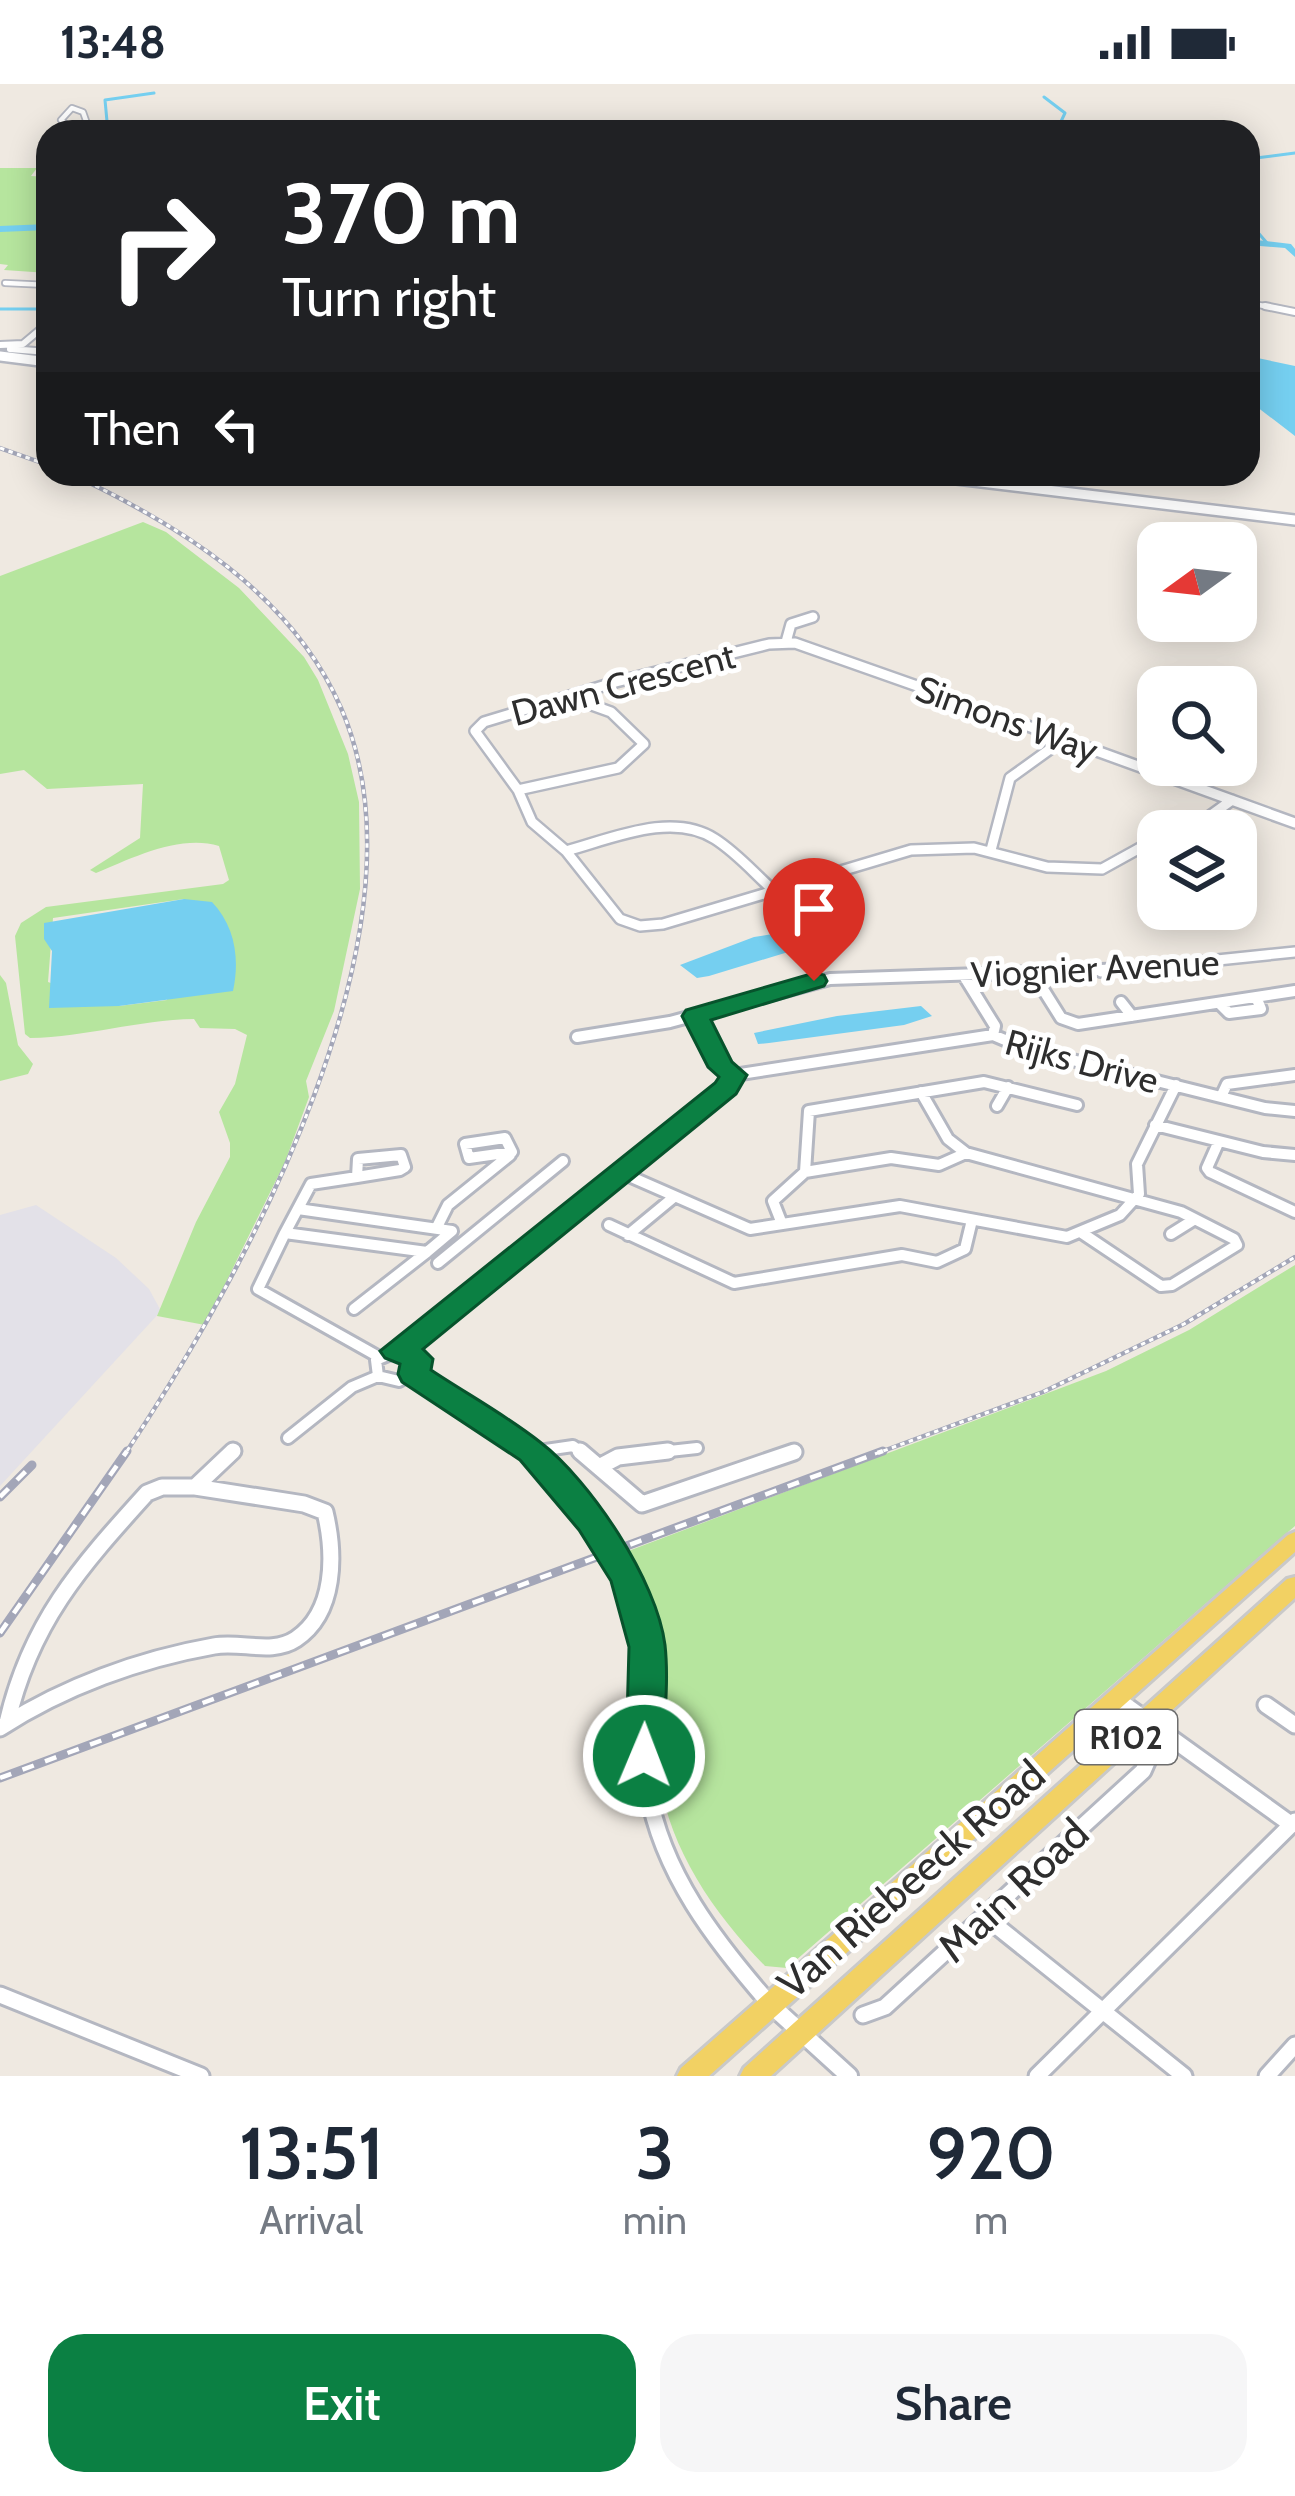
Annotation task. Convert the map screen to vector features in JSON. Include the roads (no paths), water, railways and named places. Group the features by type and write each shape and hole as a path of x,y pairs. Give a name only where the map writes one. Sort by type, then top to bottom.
{"main road":[{"path":"1,352 36,362"},
{"path":"1021,486 1295,517"},
{"path":"1056,486 1295,517"},
{"name":"Van Riebeeck Road","path":"689,2076 1295,1540"},
{"name":"Van Riebeeck Road","path":"753,2076 1295,1585"}],"street":[{"path":"61,120 73,108 85,120"},
{"path":"2,282 36,284"},
{"path":"1260,305 1295,312"},
{"path":"1,352 36,333"},
{"path":"1,352 36,352"},
{"path":"786,642 791,624 813,617"},
{"name":"Dawn Crescent","path":"786,642 616,682 484,722 475,731 518,790 532,822 566,851 620,919 634,925 663,924 911,850 991,850 1047,867 1102,869 1137,850"},
{"name":"Simons Way","path":"786,642 917,686 956,707 1064,739 1295,823"},
{"path":"518,790 618,768 644,743 611,712 572,698"},
{"path":"991,850 1010,778 1064,739"},
{"path":"1218,810 1232,800"},
{"path":"566,851 669,829 695,831 712,838 773,890"},
{"name":"Viognier Avenue","path":"577,1037 695,1016 814,981 1034,975 1295,952"},
{"path":"1034,975 1066,1022 1219,1003 1229,1012 1261,1009 1256,997 1295,991"},
{"path":"964,976 995,1026 993,1035"},
{"path":"814,981 822,996"},
{"path":"1181,994 1192,1007"},
{"path":"756,997 764,1012"},
{"path":"1121,1002 1132,1016"},
{"path":"378,1376 374,1364 379,1357 418,1338 470,1296 507,1276 532,1255 540,1239 726,1088 730,1074 695,1016"},
{"name":"Rijks Drive","path":"730,1074 993,1035 1015,1046 1295,1111"},
{"path":"1221,1097 1227,1084 1295,1075"},
{"path":"805,1172 808,1111 983,1082 1077,1105"},
{"path":"622,1172 743,1228 901,1206 1067,1237 1120,1214 1135,1200 1139,1194 1137,1164 1176,1085"},
{"path":"997,1106 1008,1087"},
{"path":"921,1092 948,1139 966,1154 1195,1219 1237,1245 1166,1287 1082,1233"},
{"path":"1155,1125 1295,1155"},
{"path":"1219,1141 1210,1172 1295,1212"},
{"path":"436,1228 448,1205 512,1152"},
{"path":"782,1224 773,1202 805,1172 892,1158 939,1165 966,1154"},
{"path":"438,1262 563,1161"},
{"path":"357,1177 315,1182 258,1289 379,1357"},
{"path":"628,1234 674,1197"},
{"path":"298,1209 436,1228 467,1239"},
{"path":"1171,1234 1195,1219"},
{"path":"609,1226 726,1282 742,1283 902,1255 937,1262 965,1249 971,1220"},
{"path":"353,1309 452,1232"},
{"path":"285,1233 427,1252"},
{"path":"412,1354 418,1338"},
{"path":"396,1351 412,1354 418,1363 414,1374"},
{"path":"288,1438 352,1387 378,1376 393,1381 414,1374"},
{"path":"414,1374 532,1452 591,1521 636,1596 647,1647 644,1756 664,1841 700,1919 770,2004 849,2076"},
{"path":"532,1452 568,1444 601,1466 636,1502 648,1504 794,1452"},
{"path":"601,1466 618,1456 697,1448"},
{"path":"195,1487 235,1450"},
{"path":"195,1487 304,1504 325,1512 331,1582 304,1632 275,1648 214,1646 110,1677 37,1702 3,1725 30,1638 67,1583 146,1492 195,1487"},
{"path":"1037,2076 1294,1824 1117,1699"},
{"path":"1266,1705 1294,1722"},
{"name":"Main Road","path":"863,2015 885,2007 1143,1771 1151,1754"},
{"path":"984,1916 1184,2076"},
{"path":"0,1995 201,2076"},
{"path":"1267,2076 1295,2045"}],"water":[{"path":"1260,359 1295,366 1295,436 1260,409"},
{"path":"184,899 212,902 226,922 235,955 233,991 119,1006 49,1008 52,951 44,939 44,923"},
{"path":"792,931 801,946 798,949 697,978 680,965 754,937"},
{"path":"921,1006 932,1016 904,1025 758,1044 754,1033 837,1016"}],"waterway":[{"path":"107,120 105,100 154,93"},
{"path":"1044,97 1065,113 1062,120"},
{"path":"1260,157 1295,153"},
{"path":"0,229 36,228"},
{"path":"1260,235 1267,243"},
{"path":"1260,243 1288,246 1295,254"},
{"path":"0,309 36,309"}],"railway":[{"path":"0,448 36,461"},
{"path":"96,486 191,540 228,567 293,630 341,708 364,796 365,892 346,993 314,1096 223,1292 126,1452"},
{"path":"875,1454 1043,1392 1184,1324 1295,1257"},
{"path":"0,1778 883,1451"},
{"path":"0,1633 126,1452"},
{"path":"0,1497 32,1465"}]}
